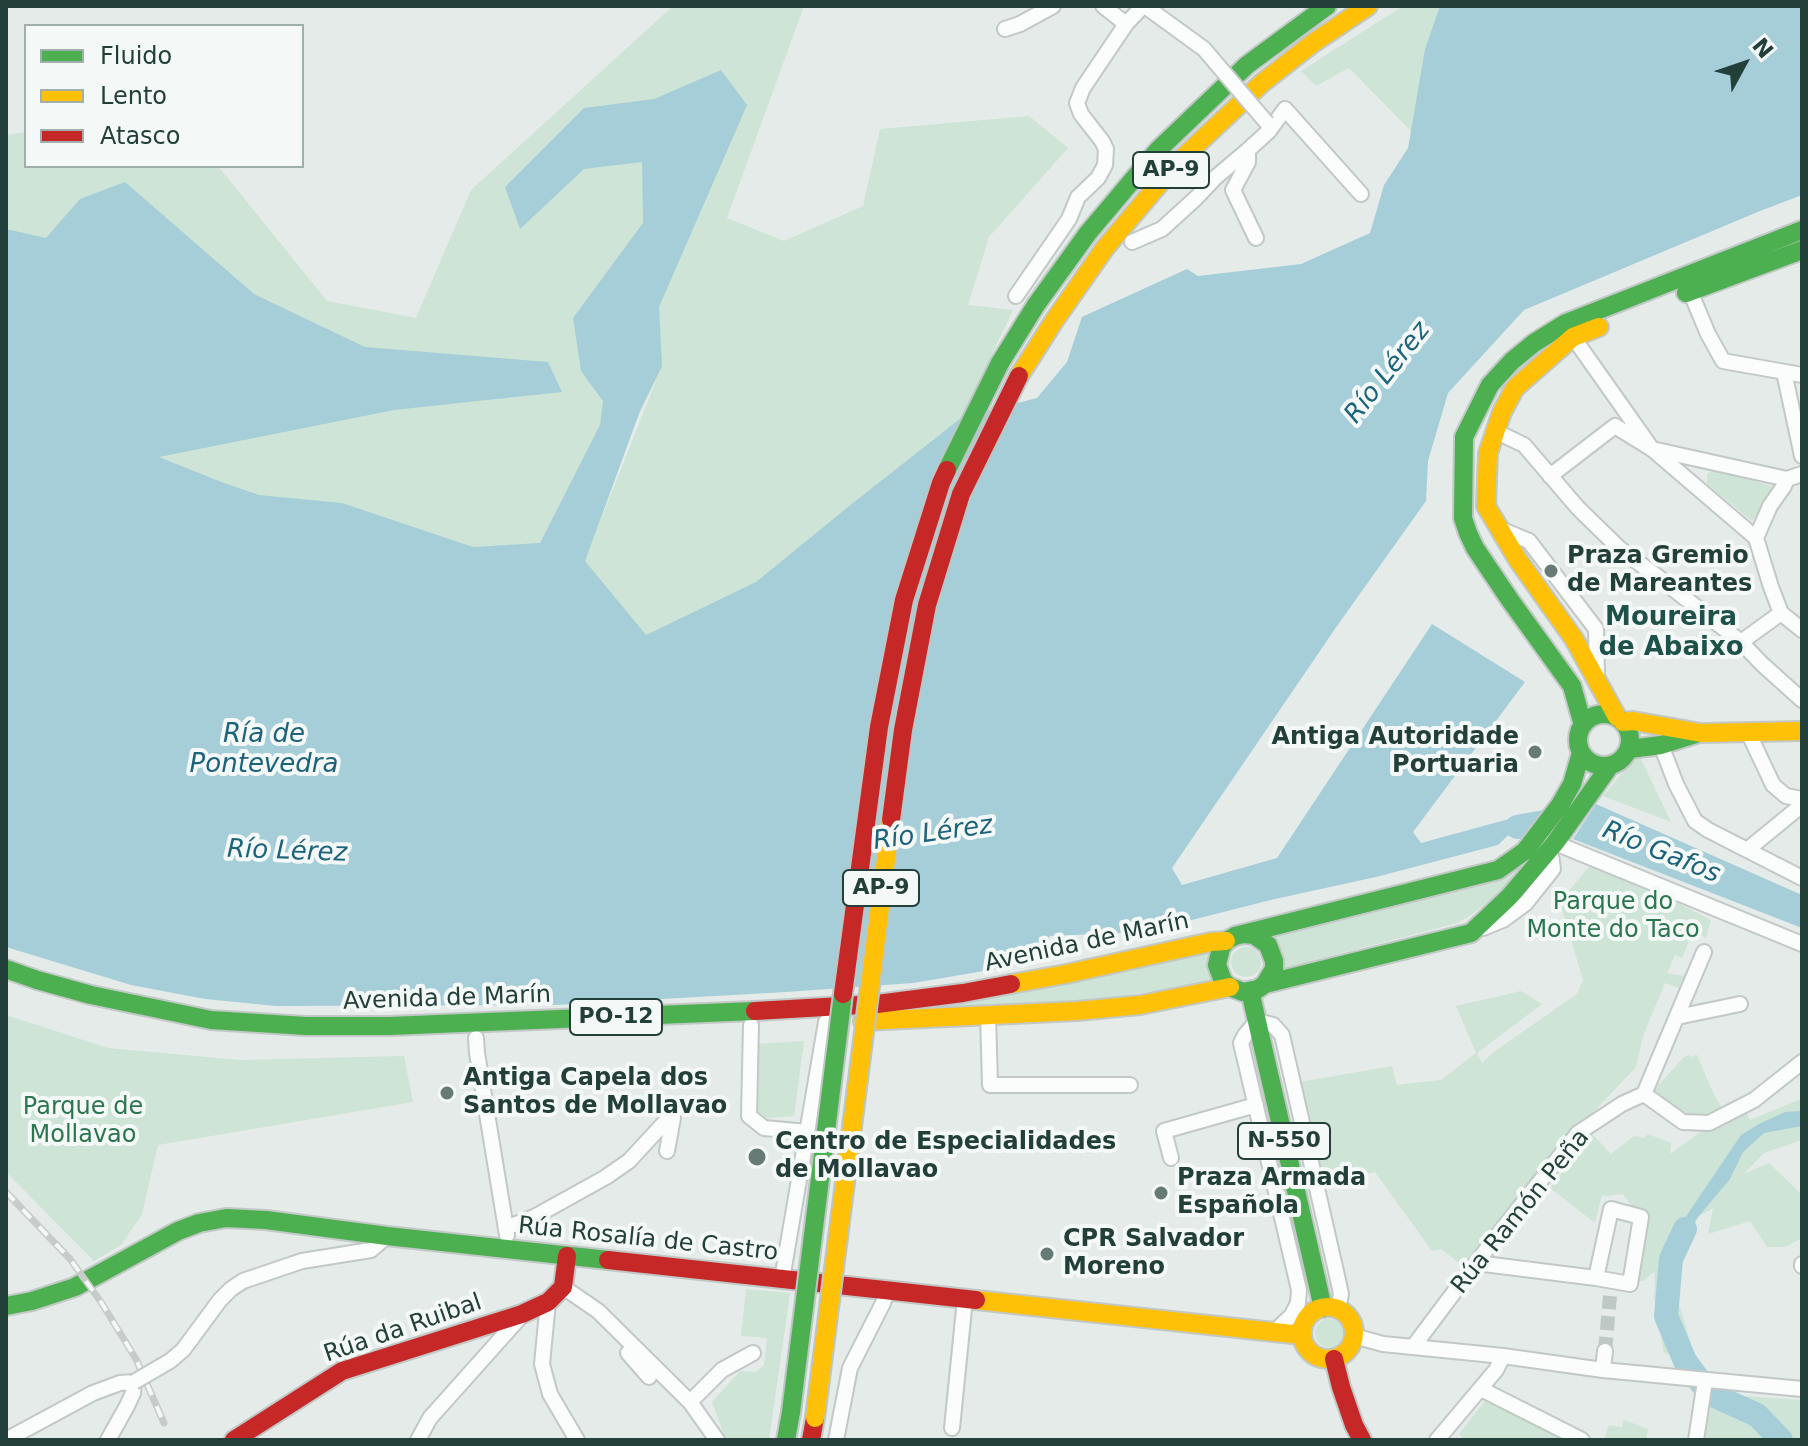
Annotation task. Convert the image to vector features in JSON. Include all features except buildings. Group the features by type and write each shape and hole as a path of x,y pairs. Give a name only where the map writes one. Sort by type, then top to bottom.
{"main road":[{"name":"AP-9","path":"786,1440 877,742 904,600 941,483 1000,363 1036,305 1088,233 1158,150 1247,65 1327,6"},
{"name":"AP-9","path":"811,1440 903,730 927,605 961,494 1019,376 1105,248 1176,164 1262,83 1368,6"},
{"path":"1583,725 1572,686 1510,600 1468,533 1463,518 1464,437 1490,385 1534,343 1566,323 1802,230"},
{"path":"1551,840 1525,851 1498,870 1235,936 1226,941 1217,956 1223,981 1243,992 1471,933 1509,897 1551,840 1570,806 1609,767 1622,761 1630,749 1630,735 1574,639 1518,560 1486,506 1488,453 1495,431 1515,388 1573,337 1802,250"},
{"path":"1609,767 1586,760 1578,739 1588,719 1602,714 1620,720 1701,733 1802,731"},
{"path":"1630,749 1661,745 1701,733"},
{"path":"1570,806 1572,784 1581,753"},
{"path":"1245,934 1262,939 1274,961 1274,969 1258,988"},
{"name":"Avenida de Marín","path":"6,969 91,995 211,1020 306,1026 389,1026 877,1004 963,993 1226,941"},
{"name":"Avenida de Marín","path":"6,985 78,1009 208,1035 343,1042 1077,1011 1140,1005 1230,987"},
{"name":"N-550","path":"1258,988 1257,1021 1312,1261 1330,1309"},
{"name":"Rúa Rosalía de Castro","path":"6,1306 75,1287 178,1231 226,1218 1302,1335"},
{"path":"566,1290 567,1256"},
{"name":"Rúa da Ruibal","path":"234,1440 342,1371 522,1314 566,1290"},
{"path":"1330,1309 1350,1320 1354,1336 1348,1350 1334,1359 1326,1359 1307,1349 1302,1335 1305,1320 1316,1310 1330,1309"},
{"path":"1334,1359 1345,1399 1362,1440"}],"street":[{"path":"1005,29 1053,6"},
{"path":"1103,6 1126,24"},
{"path":"1016,296 1069,219 1078,197 1098,178 1105,165 1106,149 1081,114 1077,103 1083,88 1126,24 1144,6 1204,49 1268,127"},
{"path":"1132,242 1162,229 1248,150 1285,109 1361,194"},
{"path":"1248,150 1248,162 1233,190 1256,238"},
{"path":"1690,291 1723,361 1802,375"},
{"path":"1573,337 1652,449 1787,479 1802,474"},
{"path":"1784,372 1802,456"},
{"path":"1550,476 1615,426 1652,449 1756,538 1781,613 1802,630"},
{"path":"1495,431 1524,445 1578,508 1620,549 1741,642 1802,700"},
{"path":"1694,485 1694,475 1699,466 1709,461"},
{"path":"1756,538 1770,506 1787,479"},
{"path":"1741,642 1781,613"},
{"path":"1748,732 1773,785 1786,796 1802,799"},
{"path":"1661,745 1695,821 1802,878"},
{"path":"1747,850 1802,805"},
{"path":"1551,840 1802,944"},
{"path":"1704,952 1644,1094 1683,1122 1709,1123 1754,1100 1802,1062"},
{"path":"1677,1017 1740,1004"},
{"path":"988,1014 990,1085 1130,1085"},
{"path":"1257,1021 1241,1043 1299,1290 1298,1303 1292,1315 1274,1332"},
{"name":"N-550","path":"1257,1021 1273,1025 1282,1035 1341,1294 1330,1309"},
{"path":"782,1279 826,1022"},
{"path":"751,1025 749,1116 764,1128 807,1132"},
{"path":"476,1038 509,1249"},
{"name":"Rúa Ramón Peña","path":"1413,1347 1578,1133 1622,1104 1644,1094"},
{"path":"1171,1158 1164,1131 1256,1105"},
{"path":"506,1228 534,1217 606,1177 629,1161 665,1122 673,1118 667,1151"},
{"path":"1476,1263 1596,1278 1611,1289 1630,1284 1641,1217 1611,1209 1596,1278"},
{"path":"6,1440 93,1393 120,1383 134,1382 170,1361 183,1350 220,1300 243,1281 302,1261 371,1250 387,1236"},
{"path":"1289,1249 1312,1261"},
{"path":"566,1290 649,1377"},
{"path":"566,1290 598,1311 690,1402 717,1440"},
{"path":"836,1440 850,1368 887,1291"},
{"path":"952,1428 965,1299"},
{"path":"548,1302 542,1364 550,1394 577,1440"},
{"path":"418,1440 430,1418 522,1314"},
{"path":"1354,1336 1383,1344 1703,1381 1802,1389"},
{"path":"1603,1370 1605,1351"},
{"path":"690,1402 722,1370 753,1353"},
{"path":"1437,1440 1496,1370 1503,1356"},
{"path":"1696,1440 1702,1412 1703,1381"},
{"path":"108,1440 133,1393 134,1382"},
{"path":"1481,1389 1582,1440"}],"green space":[{"path":"673,6 804,6 727,218 784,241 863,206 880,129 1029,116 1068,148 989,237 968,305 1013,310 962,417 1037,398 1067,362 1082,317 1187,269 1101,654 6,635 6,135 24,132 24,168 220,168 327,301 416,318 471,190","holes":["656,380 599,524 636,420"]},
{"path":"1403,6 1441,6 1411,131 1349,68 1316,86 1301,71"},
{"path":"1714,470 1778,488 1752,521 1707,484 1707,474"},
{"path":"1640,757 1671,822 1603,796 1629,765"},
{"name":"Parque do Monte do Taco","path":"1595,859 1680,894 1676,902 1711,920 1706,938 1693,931 1682,958 1675,955 1667,973 1689,977 1683,990 1665,983 1643,1036 1636,1067 1586,1120 1571,1131 1462,1265 1441,1249 1432,1251 1375,1172 1325,1182 1300,1082 1392,1066 1397,1085 1441,1080 1476,1053 1456,1006 1521,991 1542,1004 1477,1053 1482,1063 1577,994 1583,980 1560,902"},
{"path":"1524,861 1499,893 1457,923 1282,969 1276,936"},
{"path":"1209,947 1212,983 1092,1000 894,1012"},
{"path":"1246,947 1257,951 1261,962 1257,973 1246,977 1235,973 1231,962 1235,951"},
{"name":"Parque de Mollavao","path":"6,1015 108,1048 240,1060 404,1056 413,1102 158,1145 142,1214 121,1245 94,1261 6,1172"},
{"path":"804,1041 794,1116 767,1118 758,1113 756,1044"},
{"path":"1689,1055 1697,1055 1723,1111 1715,1115 1682,1116 1652,1092"},
{"path":"1801,1099 1802,1140 1764,1153 1744,1174 1769,1163 1802,1195 1802,1238 1785,1247 1767,1247 1750,1221 1708,1234 1713,1208 1698,1217 1682,1252 1677,1298 1696,1360 1664,1353 1654,1298 1655,1273 1634,1283 1637,1214 1623,1194 1602,1195 1595,1223 1550,1188 1592,1134 1611,1154 1634,1136 1644,1138 1648,1134 1671,1143 1670,1154 1724,1115 1743,1106 1750,1120"},
{"path":"746,1289 790,1293 769,1440 726,1440 712,1402 740,1371 756,1372 764,1365 767,1338 741,1336"},
{"path":"1329,1319 1339,1323 1343,1333 1339,1343 1329,1347 1319,1343 1315,1333 1319,1323"},
{"path":"1730,1395 1802,1400 1802,1440 1795,1440 1767,1410"},
{"path":"1715,1396 1757,1415 1781,1440 1705,1440 1711,1399"},
{"path":"1488,1397 1571,1440 1464,1440 1459,1434"},
{"path":"1624,1420 1648,1429 1646,1440 1604,1440 1609,1425 1622,1427"}],"water":[{"name":"Ría de Pontevedra","path":"1440,6 1802,6 1802,195 1524,310 1448,393 1428,461 1426,501 1172,868 1182,885 1277,858 1432,624 1525,682 1413,832 1421,843 1531,813 1498,845 1144,932 1050,936 1037,962 913,983 786,992 555,1005 276,1006 205,999 131,985 6,947 6,229 46,238 80,199 125,182 254,294 365,347 548,362 562,392 394,410 159,457 259,495 342,503 473,547 540,543 600,425 603,401 581,371 573,318 643,223 642,162 584,169 520,229 505,187 584,108 654,99 721,70 747,105 659,307 662,366 640,411 585,561 646,635 756,582 961,418 1037,398 1067,362 1082,317 1187,269 1198,276 1301,264 1370,233 1384,185 1408,148 1425,49"},
{"name":"Río Gafos","path":"1596,804 1802,895 1802,928 1573,839"},
{"path":"1802,1111 1802,1126 1764,1133 1743,1152 1730,1179 1698,1217 1671,1259 1685,1218 1741,1135 1785,1112"}],"waterway":[{"name":"Río Gafos","path":"1517,827 1561,819"},
{"name":"Río Gafos","path":"1685,1229 1671,1259 1666,1316 1685,1361 1715,1396 1757,1415 1781,1440"}],"tunnel":[{"path":"1605,1351 1610,1296"}],"railway":[{"path":"6,1192 70,1259 101,1302 136,1359 164,1423"}],"traffic: fast":[{"path":"1000,363 1036,305 1088,233 1158,150 1247,65 1327,6"},
{"path":"1583,725 1572,686 1510,600 1468,533 1463,518 1464,437 1490,385 1534,343 1566,323 1802,230"},
{"path":"1686,293 1802,250"},
{"path":"947,470 1000,363"},
{"path":"1604,714 1623,721 1630,740 1623,759 1604,766 1585,759 1578,740 1585,721 1604,714"},
{"path":"1630,749 1661,745 1696,734"},
{"path":"1245,934 1254,935 1268,945 1274,969 1265,984 1243,992 1223,981 1217,965 1221,948 1235,936 1498,870 1525,851 1560,805 1572,784 1581,753"},
{"path":"1265,984 1471,933 1509,897 1555,843 1609,767"},
{"path":"6,969 91,995 211,1020 306,1026 389,1026 755,1011"},
{"path":"1250,991 1323,1308"},
{"path":"791,1412 843,994"},
{"path":"6,1306 75,1287 178,1231 226,1218 608,1260"},
{"path":"786,1440 791,1412"}],"traffic: slow":[{"path":"1019,376 1105,248 1176,164 1262,83 1368,6"},
{"path":"1599,327 1573,337 1515,388 1502,412 1488,453 1486,506 1518,560 1574,639 1617,717"},
{"path":"1623,722 1701,733 1802,731"},
{"path":"815,1418 891,820"},
{"path":"1011,984 1226,941"},
{"path":"863,1021 1077,1011 1140,1005 1230,987"},
{"path":"976,1300 1302,1335"},
{"path":"1328,1307 1346,1315 1354,1333 1346,1351 1328,1359 1310,1351 1302,1333 1310,1315 1328,1307"}],"traffic: jam":[{"path":"891,820 903,730 927,605 961,494 1019,376"},
{"path":"843,994 879,727 904,600 947,470"},
{"path":"755,1011 877,1004 1011,984"},
{"path":"234,1440 342,1371 522,1314 548,1302 563,1287 567,1256"},
{"path":"608,1260 976,1300"},
{"path":"1334,1359 1354,1425 1362,1440"},
{"path":"811,1440 815,1418"}],"place":[{"name":"Praza Gremio de Mareantes","path":"1551,571"},
{"name":"Antiga Autoridade Portuaria","path":"1535,752"},
{"name":"Antiga Capela dos Santos de Mollavao","path":"447,1093"},
{"name":"Centro de Especialidades de Mollavao","path":"757,1157"},
{"name":"Praza Armada Española","path":"1161,1193"},
{"name":"CPR Salvador Moreno","path":"1047,1254"}],"district":[{"name":"Moureira de Abaixo","path":"1671,633"}],"water label":[{"name":"Río Lérez","path":"1388,373"},
{"name":"Río Lérez","path":"933,834"},
{"name":"Río Lérez","path":"287,852"}]}
